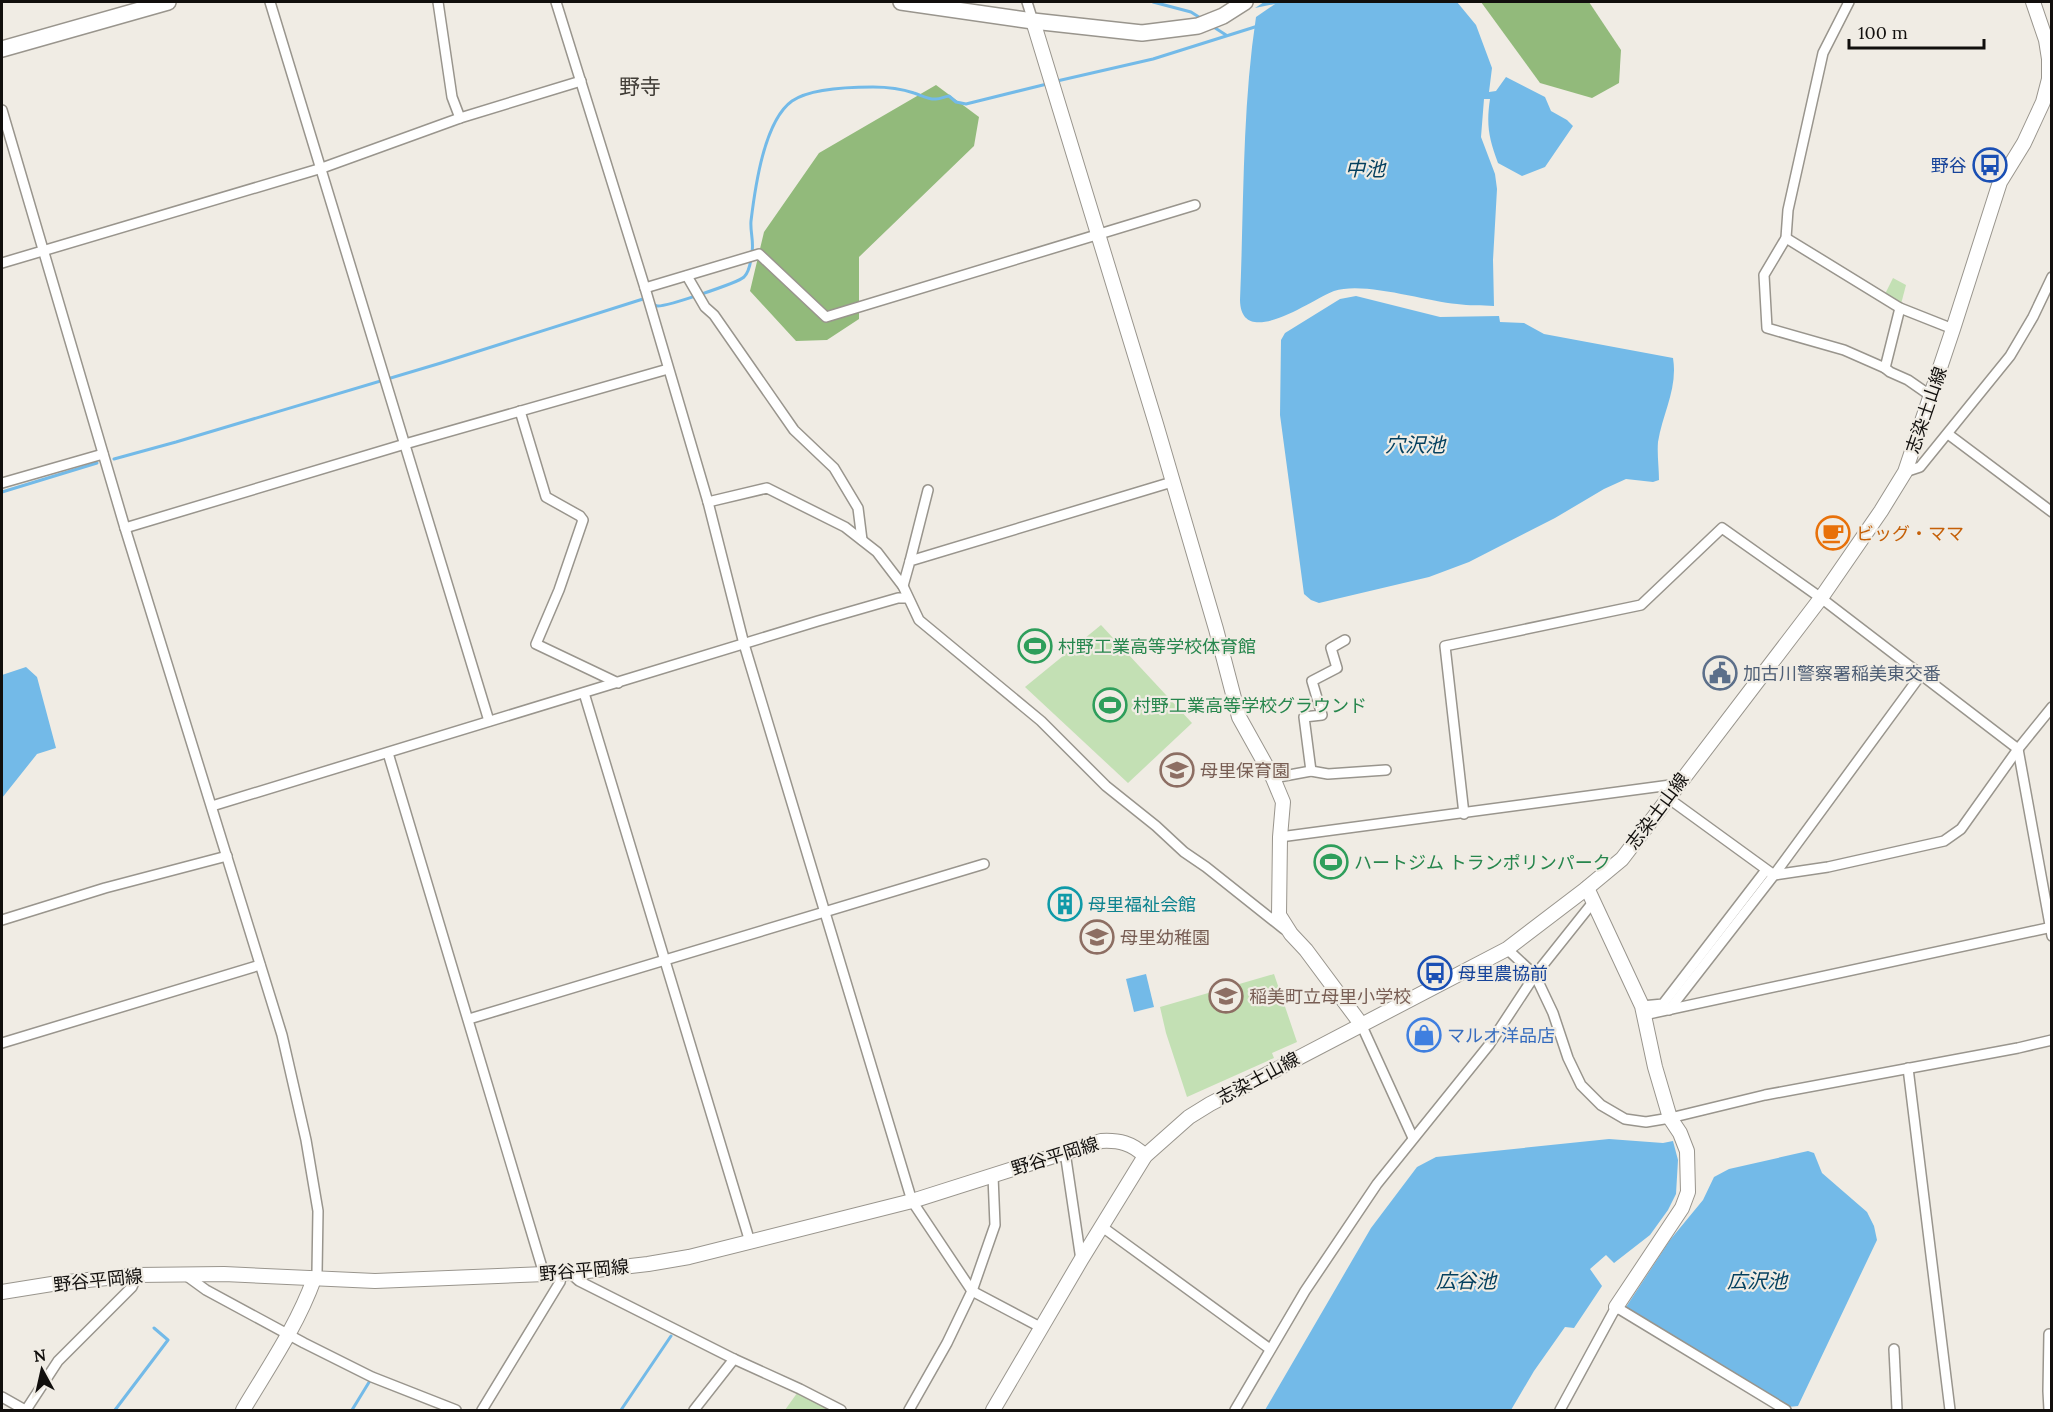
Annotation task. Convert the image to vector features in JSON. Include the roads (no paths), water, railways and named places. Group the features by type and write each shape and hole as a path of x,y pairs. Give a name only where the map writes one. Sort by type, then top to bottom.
{"main road":[{"path":"2,49 168,2"},
{"path":"901,2 1033,21 1142,33 1198,26 1223,16 1245,2"},
{"name":"志染土山線","path":"993,1410 1101,1226 1145,1156 1189,1118 1210,1104 1507,949 1591,894 1622,858 1821,598 1905,472 2000,182 2047,102 2049,59 2046,40 2033,2"},
{"path":"1033,21 1207,597 1239,717 1274,778 1283,802 1278,915 1361,1024"},
{"path":"1591,894 1643,1011 1655,1067 1670,1118 1687,1151 1688,1192 1682,1208 1616,1307"},
{"name":"野谷平岡線","path":"2,1292 137,1275 224,1274 375,1281 566,1273 648,1264 750,1242 912,1200 1101,1141 1126,1142 1145,1156"},
{"path":"243,1410 288,1334 309,1294 314,1279"}],"street":[{"path":"270,2 489,721"},
{"path":"438,2 452,97 460,118"},
{"path":"556,2 645,288 708,502 744,644 912,1200 972,1291 1042,1328"},
{"path":"1027,2 1033,21"},
{"path":"1849,2 1823,53 1788,210 1786,238 1764,275 1767,328 1844,350 1908,380 1931,396"},
{"path":"2,263 322,168 460,118 581,81"},
{"path":"2,110 125,528 283,1037 306,1140 318,1211 317,1273 314,1279"},
{"path":"645,288 759,254 826,317 1195,205"},
{"path":"1786,238 1900,308 1953,329"},
{"path":"687,276 705,307 714,315 794,430 834,468 858,508 862,540"},
{"path":"1905,472 1920,466 2010,357 2052,277"},
{"path":"1885,368 1900,308"},
{"path":"125,528 405,444 668,369"},
{"path":"520,411 546,497 580,516 583,520 559,590 536,644 618,683"},
{"path":"1948,434 2052,512"},
{"path":"2,483 103,454"},
{"path":"910,561 1172,482"},
{"path":"708,502 767,488 846,527 877,552 903,586 919,620 1041,721 1106,786 1184,852 1291,934"},
{"path":"903,586 928,490"},
{"path":"1464,814 1445,646 1641,605 1722,528 1821,598 2018,749 2051,930 1669,1010 1643,1011"},
{"path":"212,806 744,644 898,598 908,598"},
{"path":"1311,771 1304,717 1322,715 1312,681 1337,668 1331,648 1345,640"},
{"path":"1669,1010 1920,676"},
{"path":"584,693 750,1242"},
{"path":"1668,798 1770,873 1828,867 1944,841 1960,829 2018,749 2052,707"},
{"path":"387,753 544,1274"},
{"path":"1274,778 1311,771 1328,774 1386,770"},
{"path":"1280,837 1677,784"},
{"path":"2,920 105,888 226,856"},
{"path":"469,1020 984,864"},
{"path":"1643,1011 1663,1004 1770,873"},
{"path":"1235,1410 1328,1254 1377,1184 1489,1045 1591,894"},
{"path":"1507,949 1535,975 1553,1013 1568,1058 1581,1086 1601,1105 1625,1119 1646,1122 1670,1118 1765,1095 2052,1040"},
{"path":"2,1043 260,965"},
{"path":"1361,1024 1413,1138"},
{"path":"1908,1068 1950,1410"},
{"path":"1065,1152 1081,1260"},
{"path":"909,1410 947,1343 972,1291 995,1225 993,1176"},
{"path":"1101,1226 1270,1349"},
{"path":"482,1410 566,1273 734,1359 841,1410"},
{"path":"184,1274 206,1290 372,1377 456,1410"},
{"path":"2,1397 25,1410 58,1360 132,1287 137,1275"},
{"path":"1560,1410 1616,1307 1786,1410"},
{"path":"2049,1334 2049,1410"},
{"path":"1894,1349 1896,1410"},
{"path":"694,1410 734,1359"}],"water":[{"name":"中池","path":"1264,2 1457,2 1476,25 1492,68 1489,92 1496,91 1506,77 1545,97 1551,111 1573,126 1545,167 1522,176 1498,163 1489,132 1490,99 1484,99 1481,137 1495,174 1497,189 1493,260 1494,306 1462,305 1361,288 1334,291 1296,311 1265,322 1252,322 1244,315 1240,300 1246,123 1251,52 1256,17 1275,4 1255,8"},
{"name":"穴沢池","path":"1356,296 1440,317 1499,316 1500,322 1524,323 1544,334 1673,358 1672,390 1658,442 1659,480 1653,482 1626,479 1469,562 1429,577 1319,603 1311,600 1304,594 1280,415 1281,340 1285,333 1340,299"},
{"path":"26,667 37,677 56,748 37,754 2,798 2,675"},
{"path":"1146,974 1154,1007 1134,1012 1126,979"},
{"name":"広谷池","path":"1609,1139 1663,1143 1673,1141 1678,1160 1676,1194 1668,1210 1650,1235 1614,1263 1606,1255 1590,1269 1602,1286 1574,1328 1565,1327 1534,1371 1511,1410 1265,1410 1371,1228 1417,1167 1436,1157"},
{"name":"広沢池","path":"1808,1151 1814,1153 1822,1173 1867,1212 1874,1226 1877,1240 1798,1406 1788,1407 1626,1307 1670,1240 1703,1200 1714,1177 1729,1169"}],"waterway":[{"path":"1153,2 1191,12 1202,19"},
{"path":"1212,26 1226,35"},
{"path":"1057,81 1153,59 1258,26"},
{"path":"752,252 751,221 762,156 774,124 792,101 809,93 820,91 873,87 904,90 933,99 949,96 956,102 966,104 1047,84"},
{"path":"652,304 657,306 673,303 739,280 747,273 751,259"},
{"path":"114,459 441,363 643,299 647,301"},
{"path":"2,492 97,463"},
{"path":"115,1410 168,1340 154,1328"},
{"path":"621,1410 671,1336"},
{"path":"352,1410 371,1379"}],"place":[{"name":"野谷","path":"1990,165"},
{"name":"ビッグ・ママ","path":"1833,533"},
{"name":"村野工業高等学校体育館","path":"1035,646"},
{"name":"加古川警察署稲美東交番","path":"1720,673"},
{"name":"村野工業高等学校グラウンド","path":"1110,705"},
{"name":"母里保育園","path":"1177,770"},
{"name":"ハートジム トランポリンパーク","path":"1331,862"},
{"name":"母里福祉会館","path":"1065,904"},
{"name":"母里幼稚園","path":"1097,937"},
{"name":"母里農協前","path":"1435,973"},
{"name":"稲美町立母里小学校","path":"1226,996"},
{"name":"マルオ洋品店","path":"1424,1035"}],"district":[{"name":"野寺","path":"640,86"}]}
